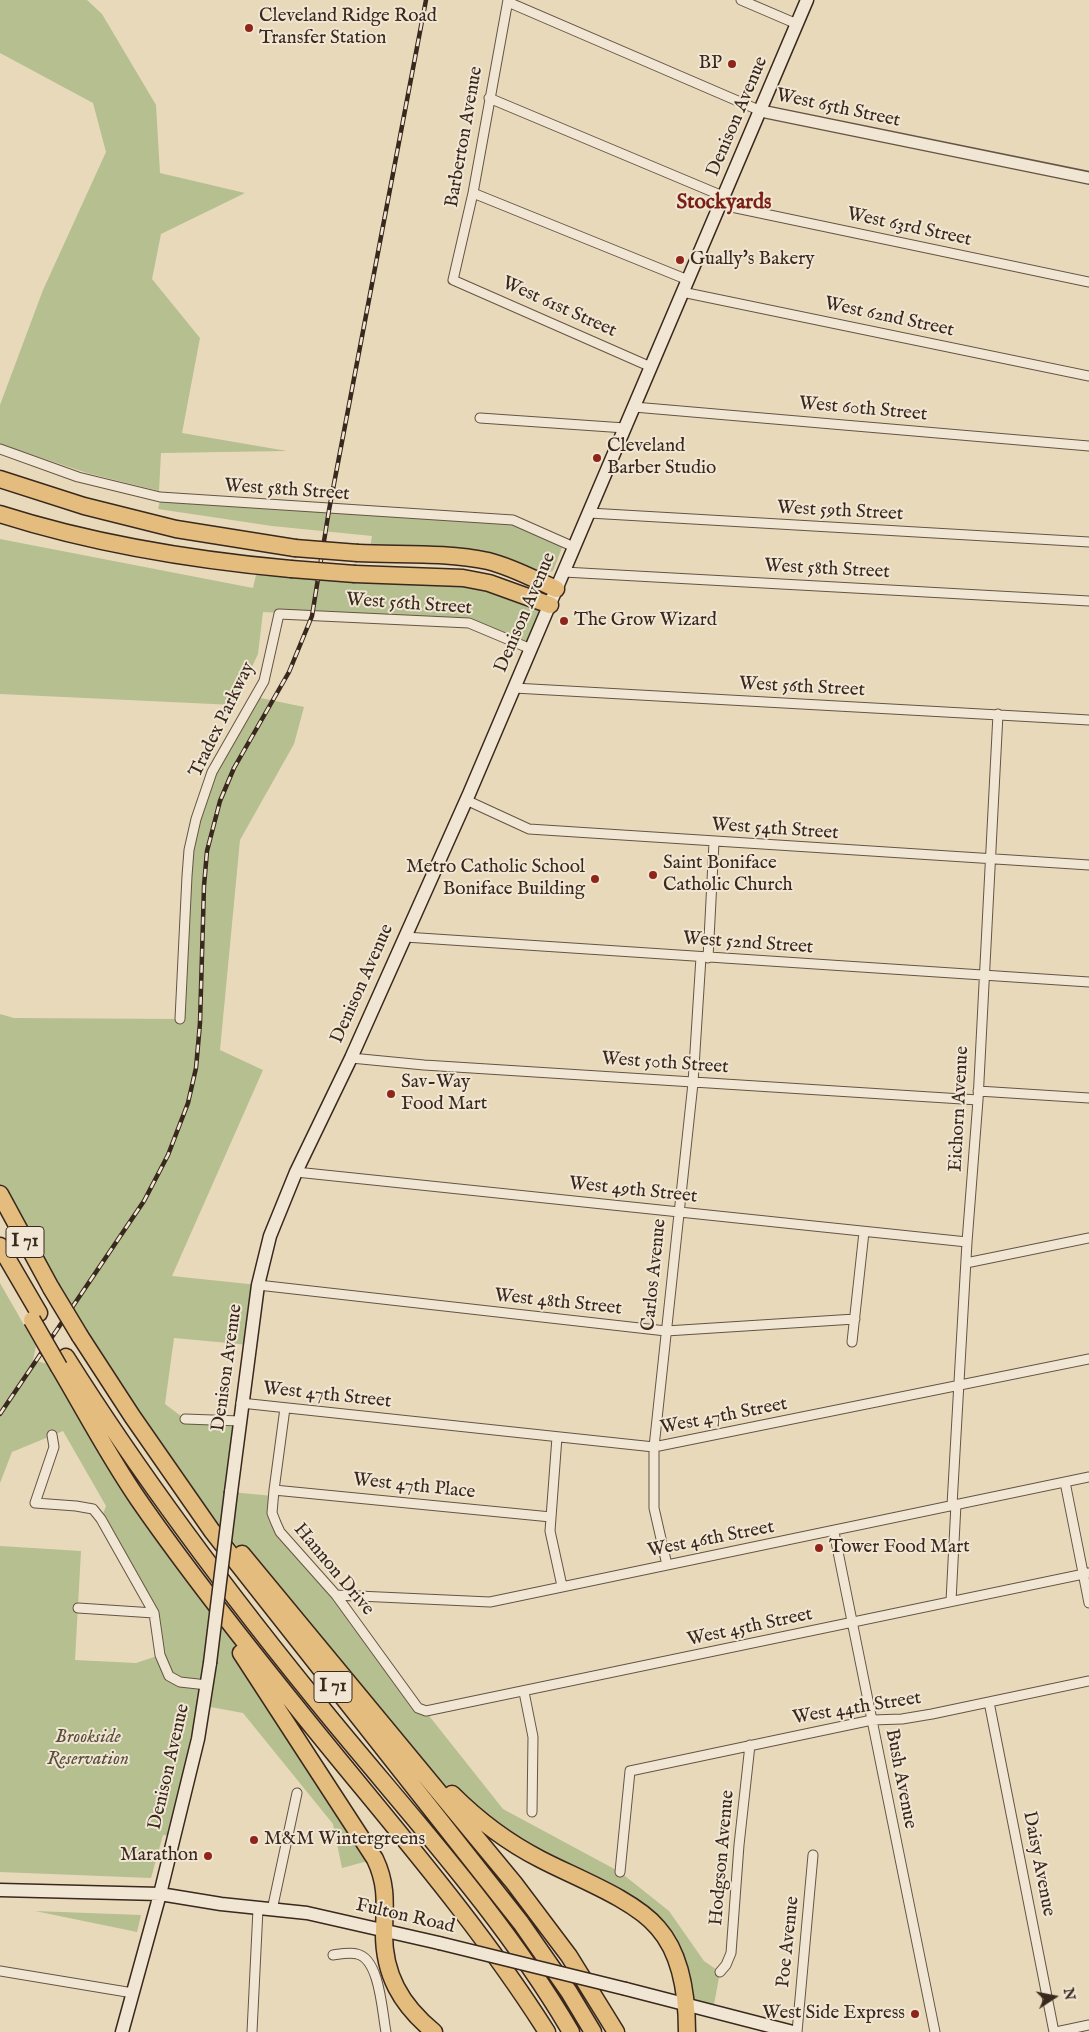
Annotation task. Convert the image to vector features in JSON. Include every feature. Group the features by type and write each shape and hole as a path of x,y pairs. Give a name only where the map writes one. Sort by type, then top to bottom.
{"highway":[{"path":"0,479 84,506 176,529 295,548 471,558 507,567 556,589"},
{"path":"0,514 136,548 218,562 355,574 463,578 489,582 550,605"},
{"name":"I 71","path":"0,1194 51,1288 132,1416 244,1574 521,1923 569,1992 593,2032"},
{"name":"I 71","path":"0,1246 35,1316"},
{"path":"0,1263 35,1316 62,1362 137,1498 195,1578 294,1705 446,1890 520,1989 548,2032"},
{"name":"I 71","path":"62,1362 214,1573 478,1898 546,1992 571,2032"},
{"path":"132,1416 544,1922 599,2002 616,2032"},
{"path":"195,1578 375,1859 386,1893 384,1932 388,1970 397,1991 412,2012 434,2032"},
{"path":"361,1697 432,1775 484,1822 537,1858 628,1905 659,1928 671,1950 682,1979 686,2004 687,2032"}],"main road":[{"name":"Denison Avenue","path":"122,2032 160,1894 198,1739 208,1685 241,1403 258,1286 270,1236 296,1172 350,1058 466,800 682,292 723,201 807,0"},
{"name":"Fulton Road","path":"0,1890 160,1894 258,1909 307,1913 439,1943 793,2032"}],"street":[{"path":"740,0 797,24"},
{"name":"Barberton Avenue","path":"453,280 473,193 508,1"},
{"name":"West 65th Street","path":"508,1 761,111 1089,178"},
{"name":"West 63rd Street","path":"489,98 723,201 1089,282"},
{"path":"473,193 688,280"},
{"name":"West 61st Street","path":"453,280 651,367"},
{"name":"West 62nd Street","path":"682,292 1089,376"},
{"name":"West 60th Street","path":"634,407 1089,446"},
{"path":"480,418 625,428"},
{"name":"West 58th Street","path":"0,449 78,477 160,497 512,520 574,547"},
{"name":"West 59th Street","path":"589,513 1089,542"},
{"name":"West 58th Street","path":"564,572 1089,602"},
{"name":"West 56th Street","path":"279,614 469,623 531,649"},
{"name":"Tradex Parkway","path":"180,1019 188,858 196,819 212,772 264,681 279,614"},
{"name":"West 56th Street","path":"514,688 1089,720"},
{"name":"Eichorn Avenue","path":"951,1601 959,1386 978,1096 998,714"},
{"name":"West 54th Street","path":"466,800 528,829 1089,865"},
{"name":"Carlos Avenue","path":"667,1566 654,1508 654,1447 693,1082 714,842"},
{"name":"West 52nd Street","path":"405,937 1089,982"},
{"name":"West 50th Street","path":"350,1058 424,1065 693,1082 978,1096 1089,1098"},
{"name":"West 49th Street","path":"296,1172 967,1242"},
{"path":"852,1342 864,1232"},
{"path":"966,1263 1089,1238"},
{"name":"West 48th Street","path":"258,1286 666,1331 855,1319"},
{"name":"West 47th Street","path":"241,1403 654,1447 1089,1359"},
{"name":"Hannon Drive","path":"285,1408 272,1513 280,1532 336,1595 418,1708"},
{"path":"185,1419 240,1421"},
{"path":"52,1435 54,1447 35,1503 93,1509 101,1519 154,1613 160,1655 169,1676 180,1682 208,1685"},
{"path":"557,1436 550,1531 562,1586"},
{"name":"West 46th Street","path":"336,1595 490,1602 834,1532 954,1504 1089,1477"},
{"path":"1065,1482 1086,1573 1089,1603"},
{"name":"West 47th Place","path":"274,1490 551,1517"},
{"name":"Bush Avenue","path":"834,1532 935,2032"},
{"name":"West 45th Street","path":"418,1708 426,1711 435,1711 1086,1573"},
{"path":"78,1608 154,1613"},
{"name":"West 44th Street","path":"620,1872 630,1771 750,1744 872,1720 902,1719 1089,1681"},
{"path":"524,1692 533,1738 532,1812"},
{"name":"Daisy Avenue","path":"989,1702 1055,2032"},
{"name":"Hodgson Avenue","path":"720,1972 731,1954 738,1845 750,1744"},
{"path":"272,1910 297,1793"},
{"name":"Poe Avenue","path":"797,2032 813,1855"},
{"path":"252,2032 258,1909"},
{"path":"333,1954 355,1953 369,1961 374,1971 386,2032"},
{"path":"0,1971 132,1993"},
{"path":"1055,2032 1089,2025"}],"green space":[{"path":"0,0 87,0 102,14 156,105 160,173 245,193 161,234 152,279 200,338 182,433 287,451 161,453 159,491 87,473 0,444 0,405 43,290 106,152 93,103 0,53"},
{"path":"160,501 514,523 563,545 553,571 540,574 370,548 372,536 272,526 158,509"},
{"path":"0,539 253,588 258,566 445,577 550,605 531,649 469,623 263,612 258,654 234,705 0,694"},
{"path":"256,697 304,707 294,744 240,840 220,1050 263,1070 172,1276 258,1285 250,1345 174,1338 165,1404 185,1419 240,1421 231,1492 273,1496 276,1523 503,1809 620,1872 669,1911 704,1961 720,1972 713,2010 686,2004 659,1928 459,1801 432,1775 268,1585 166,1459 0,1194 0,1014 14,1018 180,1019 189,850 212,772"},
{"name":"Brookside Reservation","path":"0,1283 36,1346 33,1360 59,1367 375,1859 342,1868 333,1824 243,1713 205,1706 173,1836 163,1835 151,1878 0,1872 0,1546 81,1551 75,1660 136,1663 160,1655 154,1613 101,1519 106,1506 63,1431 12,1452 0,1483"},
{"path":"35,1911 141,1915 137,1932"}],"railway":[{"path":"0,1414 144,1201 168,1155 188,1103 196,1068 200,1023 204,886 207,851 220,801 234,768 289,672 312,616 329,510 426,0"}],"place":[{"name":"Cleveland Ridge Road Transfer Station","path":"249,28"},
{"name":"BP","path":"732,64"},
{"name":"Gually's Bakery","path":"680,260"},
{"name":"Cleveland Barber Studio","path":"597,458"},
{"name":"The Grow Wizard","path":"564,621"},
{"name":"Saint Boniface Catholic Church","path":"653,875"},
{"name":"Metro Catholic School Boniface Building","path":"595,879"},
{"name":"Sav-Way Food Mart","path":"391,1094"},
{"name":"Tower Food Mart","path":"819,1548"},
{"name":"M&M Wintergreens","path":"254,1840"},
{"name":"Marathon","path":"208,1856"},
{"name":"West Side Express","path":"915,2014"}],"district":[{"name":"Stockyards","path":"724,204"}]}
